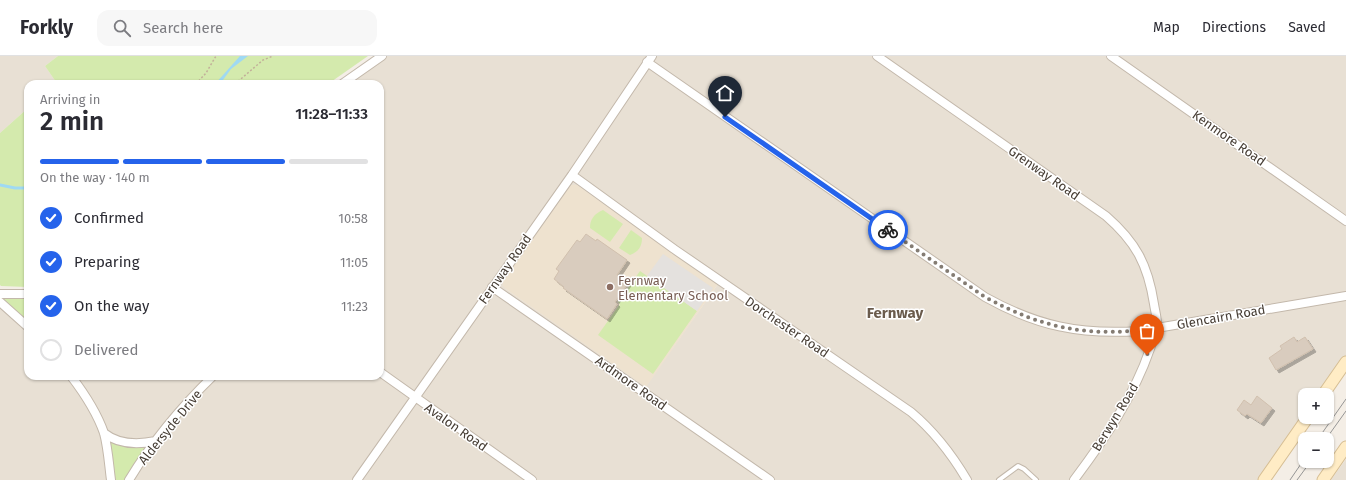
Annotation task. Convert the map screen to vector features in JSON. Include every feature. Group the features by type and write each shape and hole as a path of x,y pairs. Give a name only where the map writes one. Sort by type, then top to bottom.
{"main road":[{"path":"1328,388 1346,362"},
{"path":"1264,480 1303,424"},
{"path":"1323,480 1346,448"}],"street":[{"path":"348,80 382,56"},
{"name":"Grenway Road","path":"877,56 1106,216 1119,228 1130,240 1139,254 1148,274 1157,328"},
{"name":"Kenmore Road","path":"1111,56 1346,221"},
{"name":"Glencairn Road","path":"650,59 985,297 1001,306 1040,322 1080,331 1113,333 1157,328 1346,296"},
{"name":"Fernway Road","path":"357,480 572,175 650,59"},
{"name":"Dorchester Road","path":"572,175 674,249 911,412 929,427 945,446 967,480"},
{"name":"Ardmore Road","path":"492,287 770,480"},
{"path":"0,294 24,294"},
{"path":"0,302 24,323"},
{"name":"Berwyn Road","path":"1074,480 1118,414 1143,368 1157,328"},
{"name":"Avalon Road","path":"384,375 414,398 532,480"},
{"path":"74,380 82,391 104,434 111,480"},
{"name":"Aldersyde Drive","path":"129,480 177,414 208,380"},
{"path":"104,434 116,441 126,443 136,444 156,441"}],"lane":[{"path":"999,480 1018,466 1024,469 1036,480"}],"path":[{"path":"200,80 206,74 216,56"},
{"path":"240,80 263,60 272,56"}],"shaded area":[{"path":"0,56 58,56 45,66 55,80 24,80 24,112 0,133"},
{"path":"382,56 1346,56 1346,362 1328,388 1298,388 1298,424 1300,424 1264,480 0,480 0,294 24,294 24,380 384,380 384,80 348,80","holes":["571,185 577,185 718,284 646,386 506,289 503,281"]},
{"name":"Fernway Elementary School","path":"571,185 577,185 718,284 646,387 503,286 503,281"},
{"path":"663,254 713,288 697,311 647,276"},
{"path":"1346,459 1346,480 1331,480"}],"green space":[{"path":"58,56 368,56 334,80 55,80 45,66"},
{"path":"24,112 24,287 0,285 0,133"},
{"path":"603,210 623,224 610,242 590,228 593,217"},
{"path":"631,230 642,238 639,249 630,255 619,248"},
{"path":"640,271 697,311 653,374 598,335 620,304 618,302"},
{"path":"0,294 24,294 24,323 0,302"},
{"path":"109,437 116,441 156,441 129,480 111,480"}],"water":[{"path":"240,56 248,56 231,69 223,80 219,80"}],"building":[{"path":"586,234 596,241 597,239 627,260 617,275 628,283 615,302 617,304 607,319 563,288 564,287 554,279 559,271 556,269 577,240 580,242"},
{"path":"1294,337 1297,342 1305,337 1313,349 1276,370 1269,358 1282,349 1280,346"},
{"path":"1257,396 1272,408 1261,423 1247,414 1245,416 1237,410 1244,400 1251,405"}],"waterway":[{"path":"0,185 24,188"}],"tram line":[{"path":"1323,432 1346,399"},
{"path":"1331,432 1346,411"},
{"path":"1290,480 1298,468"},
{"path":"1297,480 1306,468"}],"way so far":[{"path":"888,230 985,297 1001,306 1040,322 1080,331 1113,333 1157,328 1147,355"}],"place":[{"name":"Fernway Elementary School","path":"610,287"}],"district":[{"name":"Fernway","path":"895,313"}],"route":[{"path":"725,117 888,230"}]}
